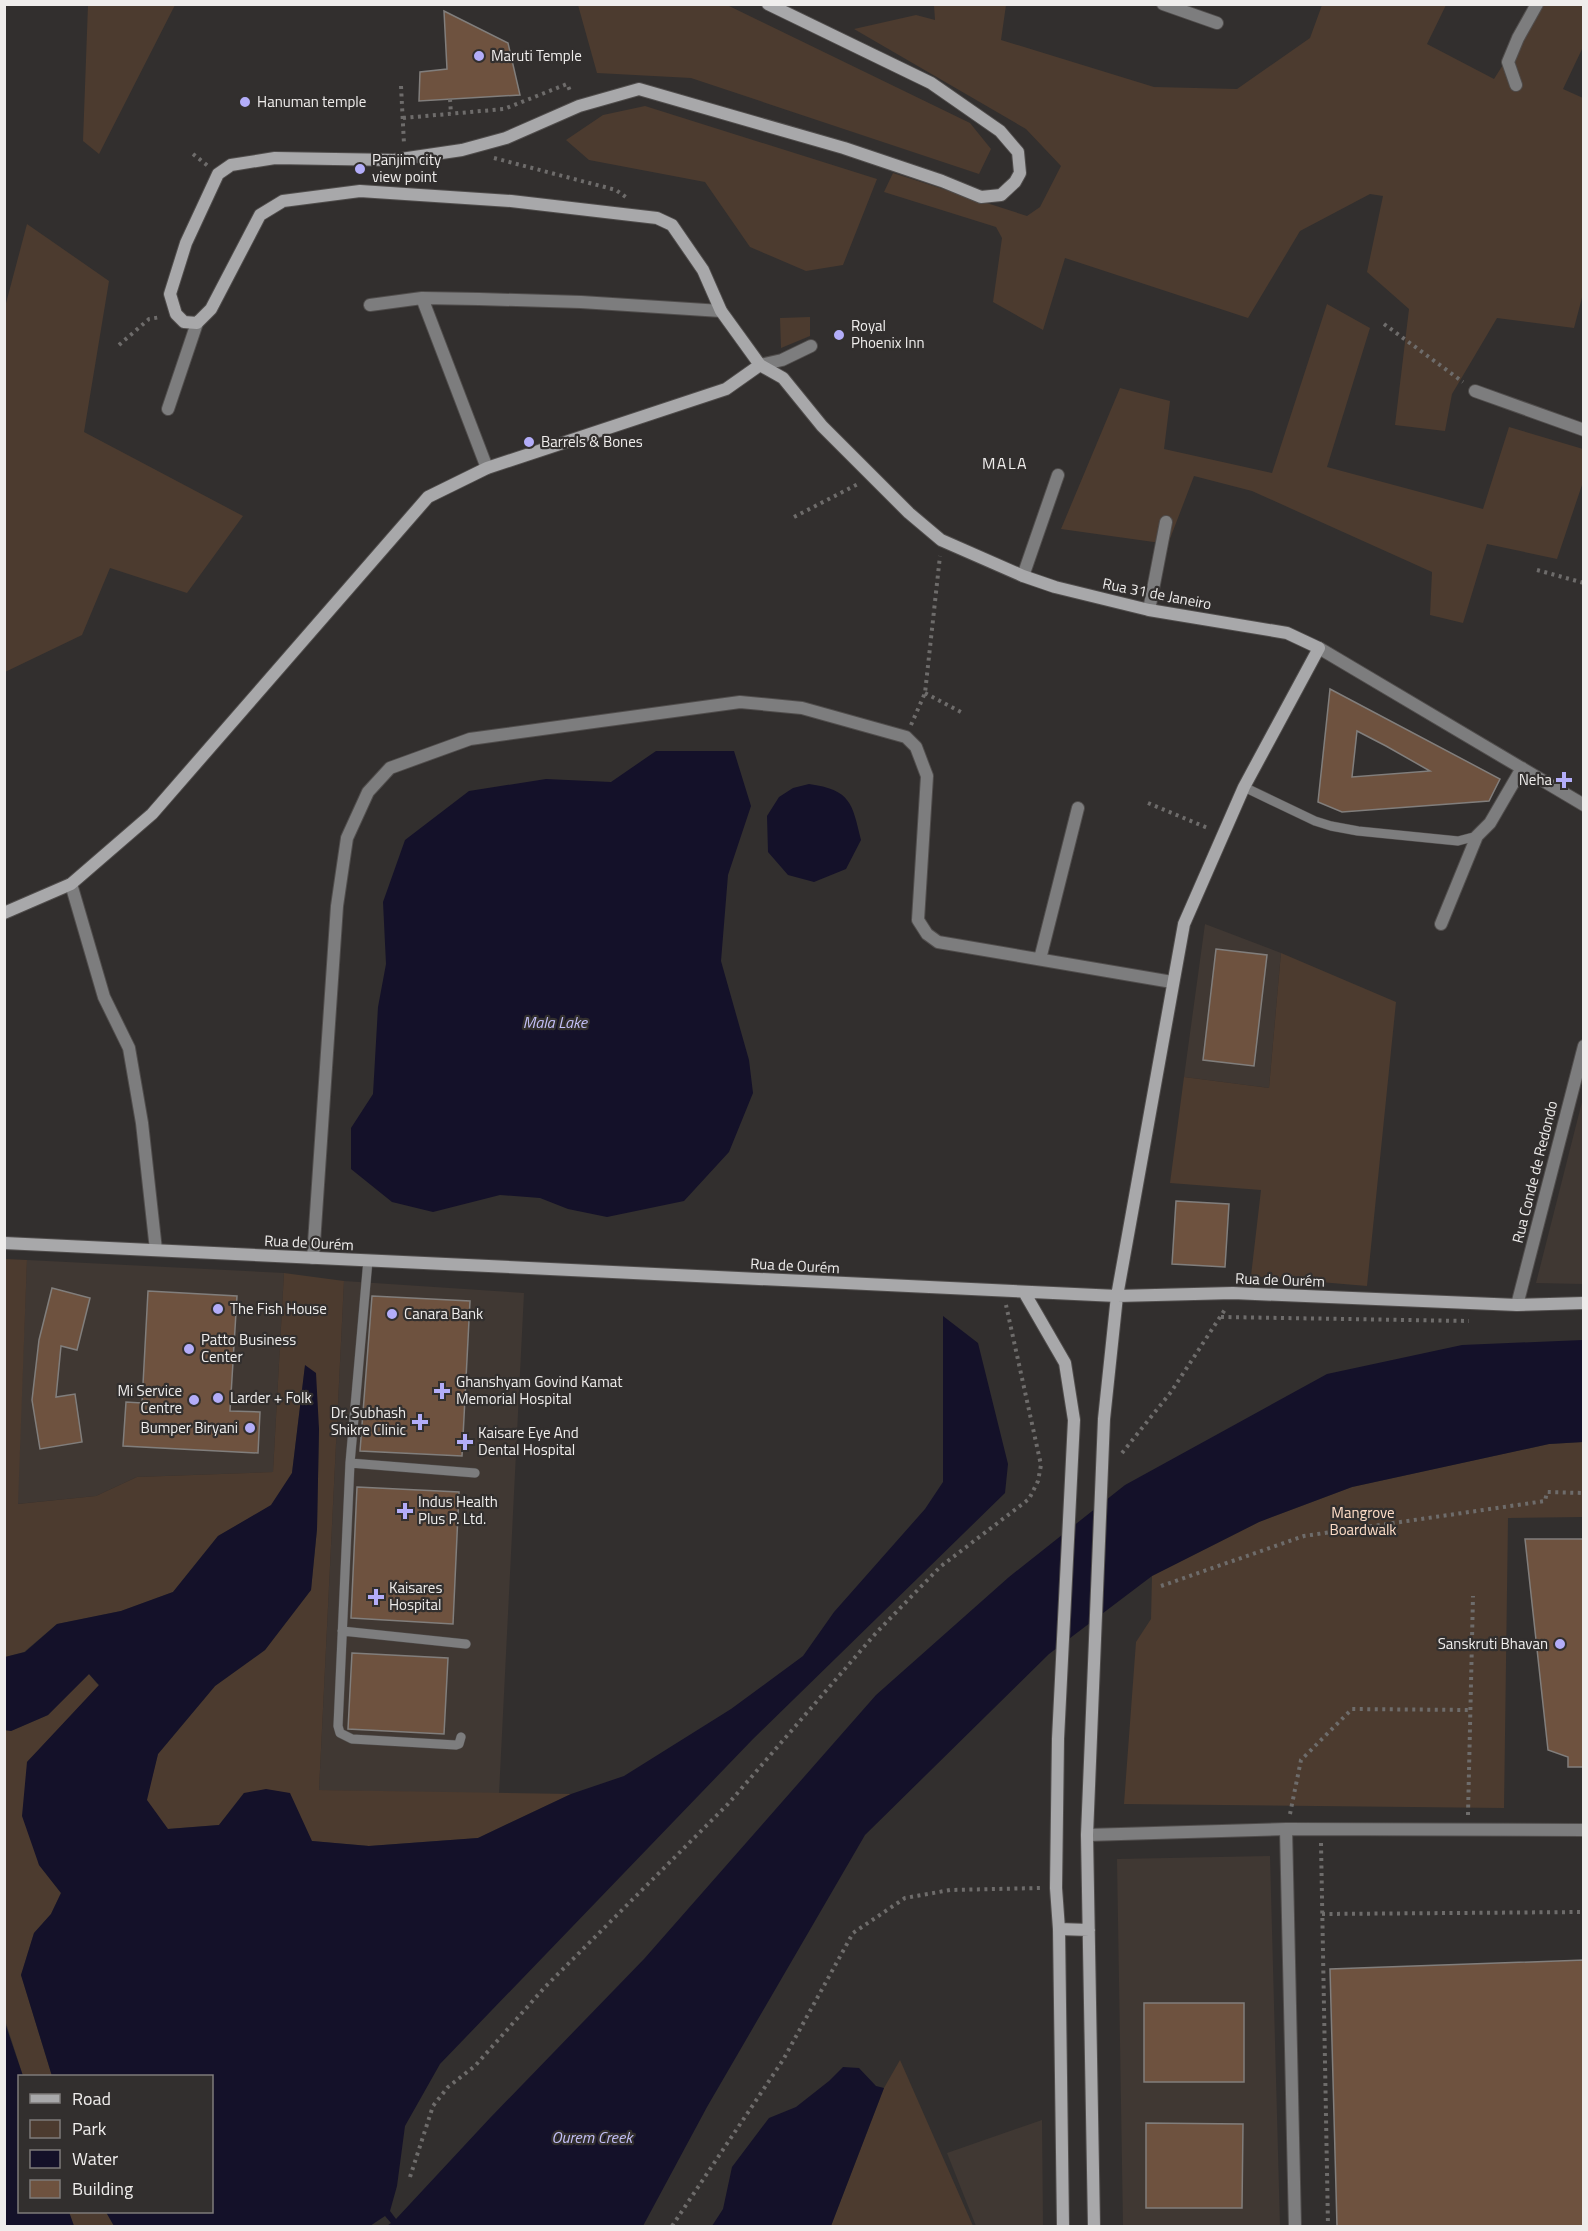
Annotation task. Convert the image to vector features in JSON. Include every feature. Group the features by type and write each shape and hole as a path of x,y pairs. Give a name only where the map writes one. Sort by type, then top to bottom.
{"street":[{"path":"196,323 184,322 177,314 170,294 186,243 218,174 231,165 275,158 394,160 462,150 506,138 579,106 639,89 844,148 942,181 981,197 1001,195 1015,182 1020,173 1018,152 1000,132 932,83 768,4"},
{"path":"1163,4 1217,23"},
{"path":"1516,85 1508,62 1537,4"},
{"path":"168,409 196,323 211,309 260,214 284,201 360,191 511,201 657,218 672,225 703,270 721,311 760,365"},
{"path":"370,305 422,298 581,302 721,311"},
{"path":"422,298 487,468"},
{"path":"4,914 71,884 152,814 428,497 487,468 726,389 760,365 783,360 811,346"},
{"name":"Rua 31 de Janeiro","path":"760,365 783,378 822,426 909,513 941,540 1023,576 1055,587 1149,610 1287,633 1318,648 1584,805"},
{"path":"1475,391 1584,430"},
{"path":"1023,576 1058,475"},
{"path":"1149,610 1166,522"},
{"path":"1094,2226 1087,1835 1104,1419 1117,1296 1184,924 1244,788 1318,648"},
{"path":"313,1258 337,906 347,838 368,792 390,768 470,740 740,702 802,708 906,737 916,747 927,776 918,920 927,934 938,942 1172,982"},
{"path":"1441,924 1477,836 1490,823 1522,768"},
{"path":"1040,959 1078,808"},
{"path":"71,884 104,997 129,1048 142,1123 156,1250"},
{"name":"Rua Conde de Redondo","path":"1517,1305 1579,1080 1584,1046"},
{"name":"Rua de Ourém","path":"4,1243 1117,1296 1233,1293 1517,1305 1584,1303"},
{"path":"1024,1292 1065,1363 1074,1420 1058,1738 1056,1888 1059,1929 1063,2226"},
{"path":"1087,1835 1286,1829 1584,1830"},
{"path":"1286,1829 1295,2226"},
{"path":"1059,1929 1089,1930"}],"lane":[{"path":"1244,788 1315,821 1331,826 1458,841 1477,836"},
{"path":"368,1260 350,1463 338,1726 340,1733 352,1739 459,1744 461,1737"},
{"path":"350,1463 475,1473"},
{"path":"342,1631 466,1644"}],"path":[{"path":"403,118 504,109 567,84 579,106"},
{"path":"401,86 404,144 415,142"},
{"path":"450,99 451,114"},
{"path":"462,150 616,190 632,201"},
{"path":"119,345 149,320 177,314"},
{"path":"1384,324 1475,391"},
{"path":"794,517 863,482"},
{"path":"906,737 925,693 941,540"},
{"path":"1537,570 1584,583"},
{"path":"925,693 961,712"},
{"path":"1148,803 1212,829"},
{"path":"410,2177 433,2106 448,2088 476,2066 545,1987 728,1804 876,1633 940,1567 1029,1499 1038,1481 1041,1465 1003,1291"},
{"path":"1122,1453 1171,1392 1221,1317 1233,1293"},
{"path":"1221,1317 1470,1321"},
{"path":"1161,1587 1304,1536 1545,1501 1546,1492 1584,1493"},
{"path":"1467,1831 1473,1596"},
{"path":"1286,1829 1301,1760 1352,1710 1470,1710"},
{"path":"1321,1829 1329,2226"},
{"path":"672,2226 783,2060 853,1933 905,1898 950,1890 1056,1888"},
{"path":"1322,1914 1584,1912"}],"shaded area":[{"path":"1205,924 1281,953 1269,1088 1184,1077"},
{"path":"1583,1098 1583,1284 1536,1283"},
{"path":"27,1260 284,1273 273,1472 137,1477 96,1496 17,1504"},
{"path":"344,1281 524,1293 499,1794 319,1790"},
{"path":"1270,1856 1280,2226 1123,2226 1117,1859"},
{"path":"1042,2120 1043,2226 976,2226 947,2153"}],"green space":[{"path":"88,5 175,5 99,154 83,141"},
{"path":"578,5 727,5 970,123 991,149 979,174 691,78 597,73"},
{"path":"934,5 1006,5 1001,40 1154,87 1237,89 1310,38 1322,5 1446,5 1427,44 1494,79 1541,5 1583,5 1583,47 1563,89 1583,98 1584,290 1574,328 1497,318 1452,394 1445,431 1395,425 1409,309 1367,272 1383,196 1370,194 1300,231 1248,318 1065,258 1043,330 993,302 1002,238 996,227 884,192 893,173 1027,216 1040,207 1061,166 1026,129 854,29 916,15 935,20"},
{"path":"645,106 877,179 843,265 806,271 750,247 705,182 589,160 566,140 603,115"},
{"path":"27,224 109,281 84,432 243,516 187,593 110,568 82,635 5,672 5,307"},
{"path":"1327,304 1370,328 1327,467 1483,509 1509,427 1583,449 1583,482 1557,559 1487,544 1463,623 1430,615 1432,572 1252,491 1194,476 1168,544 1061,529 1120,388 1170,401 1164,449 1272,473"},
{"path":"810,317 810,336 781,348 780,318"},
{"path":"1281,953 1396,1002 1367,1286 1251,1276 1261,1190 1170,1183 1184,1077 1269,1088"},
{"path":"5,1259 27,1260 18,1504 96,1496 137,1477 273,1472 284,1273 344,1281 319,1790 571,1794 478,1838 369,1846 311,1841 244,1793 219,1825 167,1829 146,1800 158,1754 215,1686 265,1650 311,1590 317,1529 319,1429 305,1366 292,1473 271,1506 218,1536 173,1592 121,1611 57,1624 24,1652 5,1657"},
{"name":"Mangrove Boardwalk","path":"1583,1442 1583,1517 1508,1518 1504,1808 1124,1804 1136,1642 1151,1619 1152,1576 1259,1522 1352,1487 1549,1444"},
{"path":"89,1674 99,1686 27,1762 39,1865 61,1893 51,1914 34,1933 21,1975 52,2075 23,2075 5,2020 4,1730 11,1731 48,1715"},
{"path":"900,2060 973,2226 831,2226 884,2088"},
{"path":"69,2213 107,2213 114,2226 74,2226"}],"water":[{"name":"Mala Lake","path":"656,751 734,751 751,806 728,875 721,961 749,1060 753,1093 729,1152 684,1201 607,1217 568,1209 540,1198 500,1195 433,1212 392,1202 351,1169 351,1128 373,1094 378,1007 386,964 383,902 405,840 469,791 546,779 611,782"},
{"path":"809,784 834,790 847,800 855,816 861,840 846,869 814,882 788,875 768,852 767,816 779,797 793,788"},
{"name":"Ourem Creek","path":"943,1316 978,1343 1008,1464 1005,1493 753,1739 440,2064 405,2126 397,2186 390,2211 396,2219 644,1959 876,1695 1009,1577 1125,1485 1327,1374 1462,1345 1583,1340 1583,1442 1549,1444 1352,1487 1259,1522 1152,1576 1049,1654 865,1835 707,2107 643,2226 387,2226 391,2223 385,2216 370,2226 114,2226 107,2213 213,2213 213,2075 52,2075 21,1975 34,1933 51,1914 61,1893 39,1865 22,1816 27,1762 99,1685 89,1674 48,1715 11,1731 5,1730 5,1657 25,1652 57,1624 121,1611 173,1592 218,1536 271,1505 292,1473 305,1365 316,1373 319,1429 317,1529 311,1590 265,1650 215,1686 158,1754 147,1800 168,1829 219,1825 244,1793 266,1789 290,1793 312,1841 369,1846 478,1838 571,1794 624,1776 731,1709 803,1656 834,1612 925,1509 943,1482"},
{"path":"4,2020 23,2075 18,2075 18,2213 69,2213 74,2226 5,2226"},
{"path":"843,2067 859,2068 876,2086 884,2088 831,2226 712,2226 723,2209 732,2167 769,2118 796,2107"}],"building":[{"name":"Maruti Temple","path":"444,11 508,43 520,95 419,101 420,72 447,69"},
{"path":"1330,689 1500,779 1489,801 1342,812 1318,802","holes":["1357,731 1430,771 1352,777"]},
{"path":"1216,949 1267,955 1254,1066 1203,1060"},
{"path":"1176,1201 1229,1204 1225,1267 1172,1264"},
{"path":"52,1288 90,1298 77,1350 61,1346 56,1397 75,1394 82,1442 40,1449 32,1400 39,1340"},
{"name":"Patto Business Center","path":"148,1291 237,1296 230,1411 260,1412 258,1453 123,1446 126,1402 142,1403"},
{"path":"372,1296 470,1301 462,1456 360,1451"},
{"path":"357,1487 459,1492 453,1624 351,1618"},
{"name":"Sanskruti Bhavan","path":"1525,1539 1584,1539 1584,1767 1568,1767 1568,1757 1548,1750"},
{"path":"352,1653 448,1658 444,1734 348,1729"},
{"path":"1584,1960 1584,2226 1337,2226 1330,1969"},
{"path":"1144,2003 1244,2003 1244,2082 1144,2082"},
{"path":"1146,2123 1243,2124 1242,2208 1146,2208"}],"place":[{"name":"Maruti Temple","path":"479,56"},
{"name":"Hanuman temple","path":"245,102"},
{"name":"Panjim city view point","path":"360,169"},
{"name":"Royal Phoenix Inn","path":"839,335"},
{"name":"Barrels & Bones","path":"529,442"},
{"name":"Neha","path":"1564,780"},
{"name":"The Fish House","path":"218,1309"},
{"name":"Canara Bank","path":"392,1314"},
{"name":"Patto Business Center","path":"189,1349"},
{"name":"Ghanshyam Govind Kamat Memorial Hospital","path":"442,1391"},
{"name":"Larder + Folk","path":"218,1398"},
{"name":"Mi Service Centre","path":"194,1400"},
{"name":"Dr. Subhash Shikre Clinic","path":"420,1422"},
{"name":"Bumper Biryani","path":"250,1428"},
{"name":"Kaisare Eye And Dental Hospital","path":"465,1442"},
{"name":"Indus Health Plus P. Ltd.","path":"405,1511"},
{"name":"Kaisares Hospital","path":"376,1597"},
{"name":"Sanskruti Bhavan","path":"1560,1644"}],"district":[{"name":"MALA","path":"1005,463"}]}
